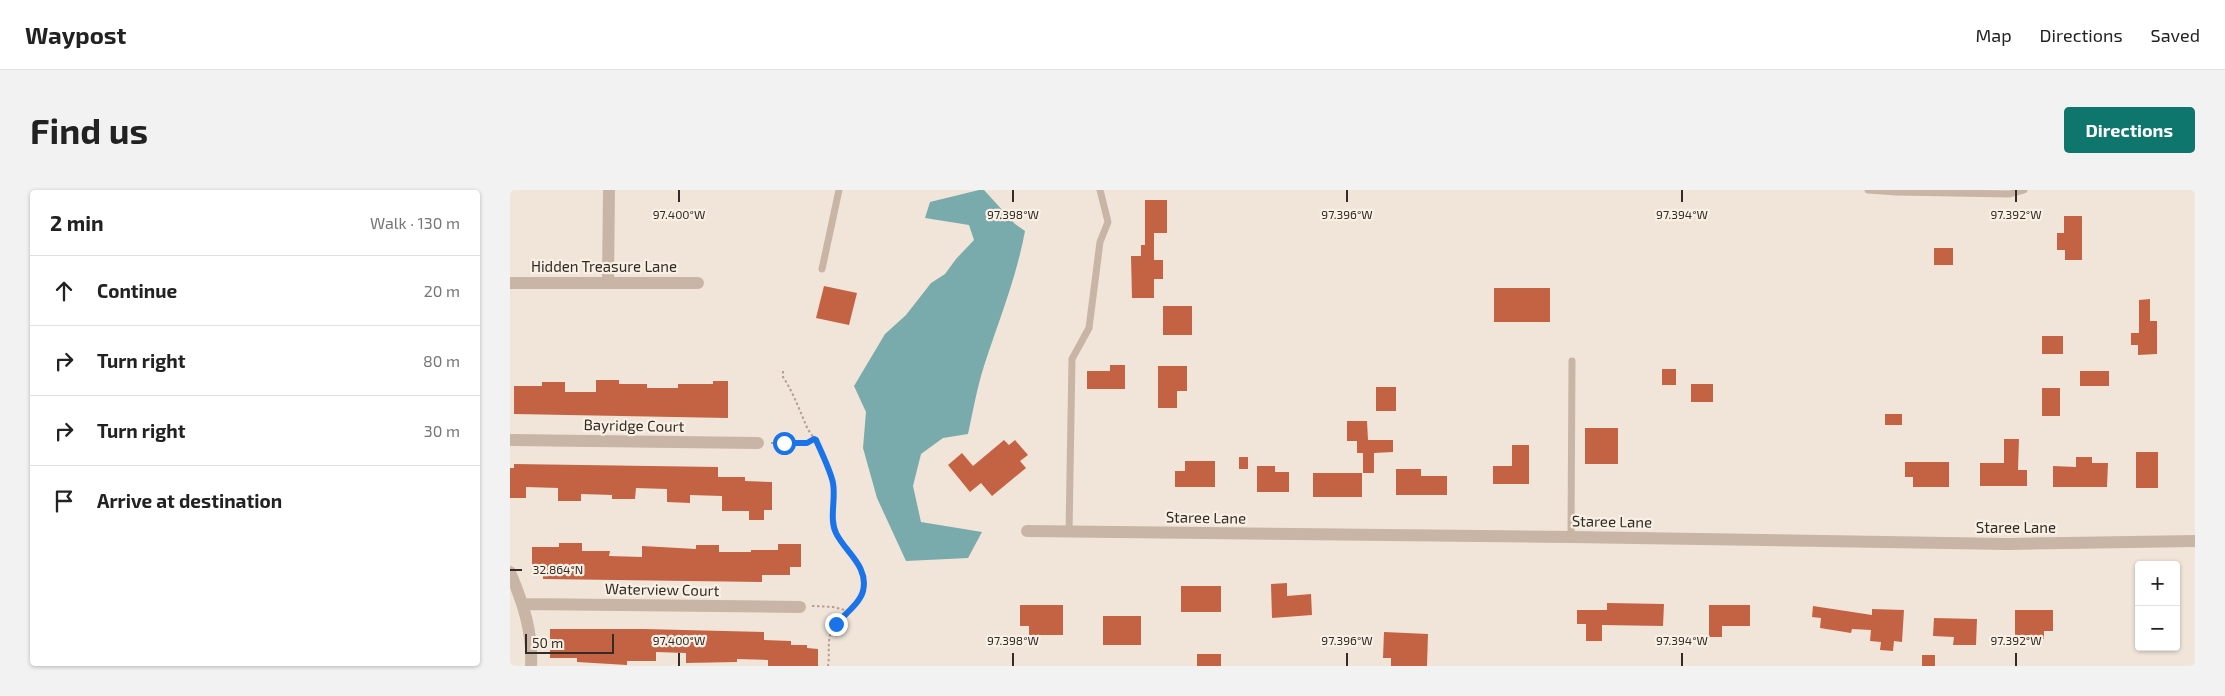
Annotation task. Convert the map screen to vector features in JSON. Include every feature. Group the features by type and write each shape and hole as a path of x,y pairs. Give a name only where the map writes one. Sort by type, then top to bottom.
{"street":[{"path":"608,283 609,190"},
{"name":"Hidden Treasure Lane","path":"510,283 698,283"},
{"name":"Bayridge Court","path":"510,440 758,443"},
{"name":"Staree Lane","path":"1027,532 1571,537 2008,544 2195,541"},
{"path":"510,572 523,604 532,645 531,666"},
{"name":"Waterview Court","path":"523,604 800,607"}],"lane":[{"path":"822,269 839,190"},
{"path":"1068,532 1072,359 1089,328 1100,242 1108,222 1100,190"},
{"path":"1868,190 2001,194 2010,194 2024,190"},
{"path":"1571,537 1572,361"}],"path":[{"path":"783,371 783,377 806,427 814,439 833,483 835,502 833,526 848,552 858,562 862,578 863,592 832,631 828,666"},
{"path":"758,443 807,443 814,439"},
{"path":"800,607 834,607 849,611"}],"water":[{"path":"984,190 1015,224 1025,231 1021,249 1012,283 982,374 968,434 943,438 921,454 913,486 921,522 982,532 968,558 906,561 877,498 863,448 866,412 854,386 885,334 906,315 931,283 945,274 974,240 969,225 925,218 930,202"}],"building":[{"path":"1145,200 1167,200 1167,233 1154,233 1154,260 1163,260 1163,279 1154,279 1154,298 1132,298 1131,256 1141,256 1141,245 1145,245"},
{"path":"2064,216 2082,216 2082,260 2065,260 2065,250 2057,250 2057,233 2064,233"},
{"path":"1934,248 1953,248 1953,265 1934,265"},
{"path":"824,286 857,293 849,325 816,318"},
{"path":"1494,288 1550,288 1550,322 1494,322"},
{"path":"2150,299 2150,321 2157,321 2157,354 2138,355 2138,345 2131,345 2131,333 2139,333 2139,300"},
{"path":"1163,306 1192,306 1192,335 1163,335"},
{"path":"2042,336 2063,336 2063,354 2042,354"},
{"path":"1110,365 1125,365 1125,389 1087,389 1087,371 1110,371"},
{"path":"1158,366 1187,366 1187,391 1177,391 1177,408 1158,408"},
{"path":"1662,369 1676,369 1676,385 1662,385"},
{"path":"2080,371 2109,371 2109,386 2080,386"},
{"path":"596,380 619,380 619,384 647,384 647,388 678,388 678,384 713,384 713,381 728,381 728,418 514,414 514,386 542,386 542,382 565,382 565,392 596,392"},
{"path":"1691,384 1713,384 1713,402 1691,402"},
{"path":"1376,387 1396,387 1396,411 1376,411"},
{"path":"2042,388 2060,388 2060,416 2042,416"},
{"path":"1885,414 1902,414 1902,425 1885,425"},
{"path":"1347,421 1367,421 1368,440 1393,440 1393,452 1374,453 1374,473 1363,473 1363,453 1357,453 1357,441 1347,441"},
{"path":"1585,428 1618,428 1618,464 1585,464"},
{"path":"2004,439 2019,439 2018,470 2027,470 2027,486 1980,486 1980,463 2004,463"},
{"path":"1004,440 1009,445 1015,440 1028,455 1020,461 1026,468 992,496 981,483 970,492 948,465 962,453 973,466"},
{"path":"1512,445 1529,445 1529,484 1493,484 1493,466 1512,466"},
{"path":"2136,452 2158,452 2158,488 2136,488"},
{"path":"1239,457 1248,457 1248,469 1239,469"},
{"path":"2076,457 2092,457 2092,463 2108,463 2107,487 2053,487 2053,466 2076,467"},
{"path":"1185,461 1215,461 1215,487 1175,487 1175,471 1185,471"},
{"path":"1905,462 1949,462 1949,487 1913,487 1913,477 1905,477"},
{"path":"514,464 718,467 718,477 745,477 745,481 772,482 772,510 764,510 764,520 749,520 749,511 722,511 722,496 690,495 690,503 667,502 667,489 636,488 635,499 612,499 612,495 581,494 581,501 558,501 558,488 526,487 526,498 510,498 510,468 514,468"},
{"path":"1257,466 1275,466 1275,472 1289,472 1289,492 1257,492"},
{"path":"1396,469 1421,469 1421,476 1447,476 1447,495 1396,495"},
{"path":"1313,473 1362,473 1362,497 1313,497"},
{"path":"559,543 582,543 582,551 610,551 609,556 642,557 642,546 696,549 696,545 719,545 719,552 751,552 751,550 778,550 778,544 801,544 801,567 790,567 790,575 762,575 762,582 543,579 543,570 532,569 532,547 559,547"},
{"path":"1287,583 1287,596 1311,594 1312,615 1272,618 1271,584"},
{"path":"1181,586 1221,586 1221,612 1181,612"},
{"path":"1607,603 1664,604 1663,626 1602,625 1602,641 1586,641 1586,624 1577,624 1577,610 1607,610"},
{"path":"1020,605 1063,605 1063,635 1029,635 1029,626 1020,626"},
{"path":"1709,605 1750,605 1750,626 1722,626 1722,637 1709,637"},
{"path":"1813,606 1872,615 1872,609 1904,610 1902,642 1894,641 1893,651 1880,650 1881,642 1870,641 1871,630 1852,629 1851,633 1820,628 1821,618 1812,617"},
{"path":"2015,610 2053,610 2053,631 2044,631 2044,639 2015,639"},
{"path":"1103,616 1141,616 1141,645 1103,645"},
{"path":"1934,618 1977,619 1976,645 1953,645 1954,637 1933,636"},
{"path":"550,629 764,632 764,640 791,641 791,645 807,645 807,648 818,649 818,666 768,666 768,660 737,659 737,662 686,663 686,653 656,652 656,661 627,661 627,665 577,662 577,658 550,658"},
{"path":"1384,632 1428,634 1427,666 1391,666 1391,658 1383,658"},
{"path":"1197,654 1221,654 1221,666 1197,666"},
{"path":"1922,655 1935,655 1935,666 1922,666"}],"route":[{"path":"784,443 807,443 814,439 816,440 833,483 835,502 833,526 848,552 858,562 861,572 864,583 863,592 849,611 836,624"}]}
